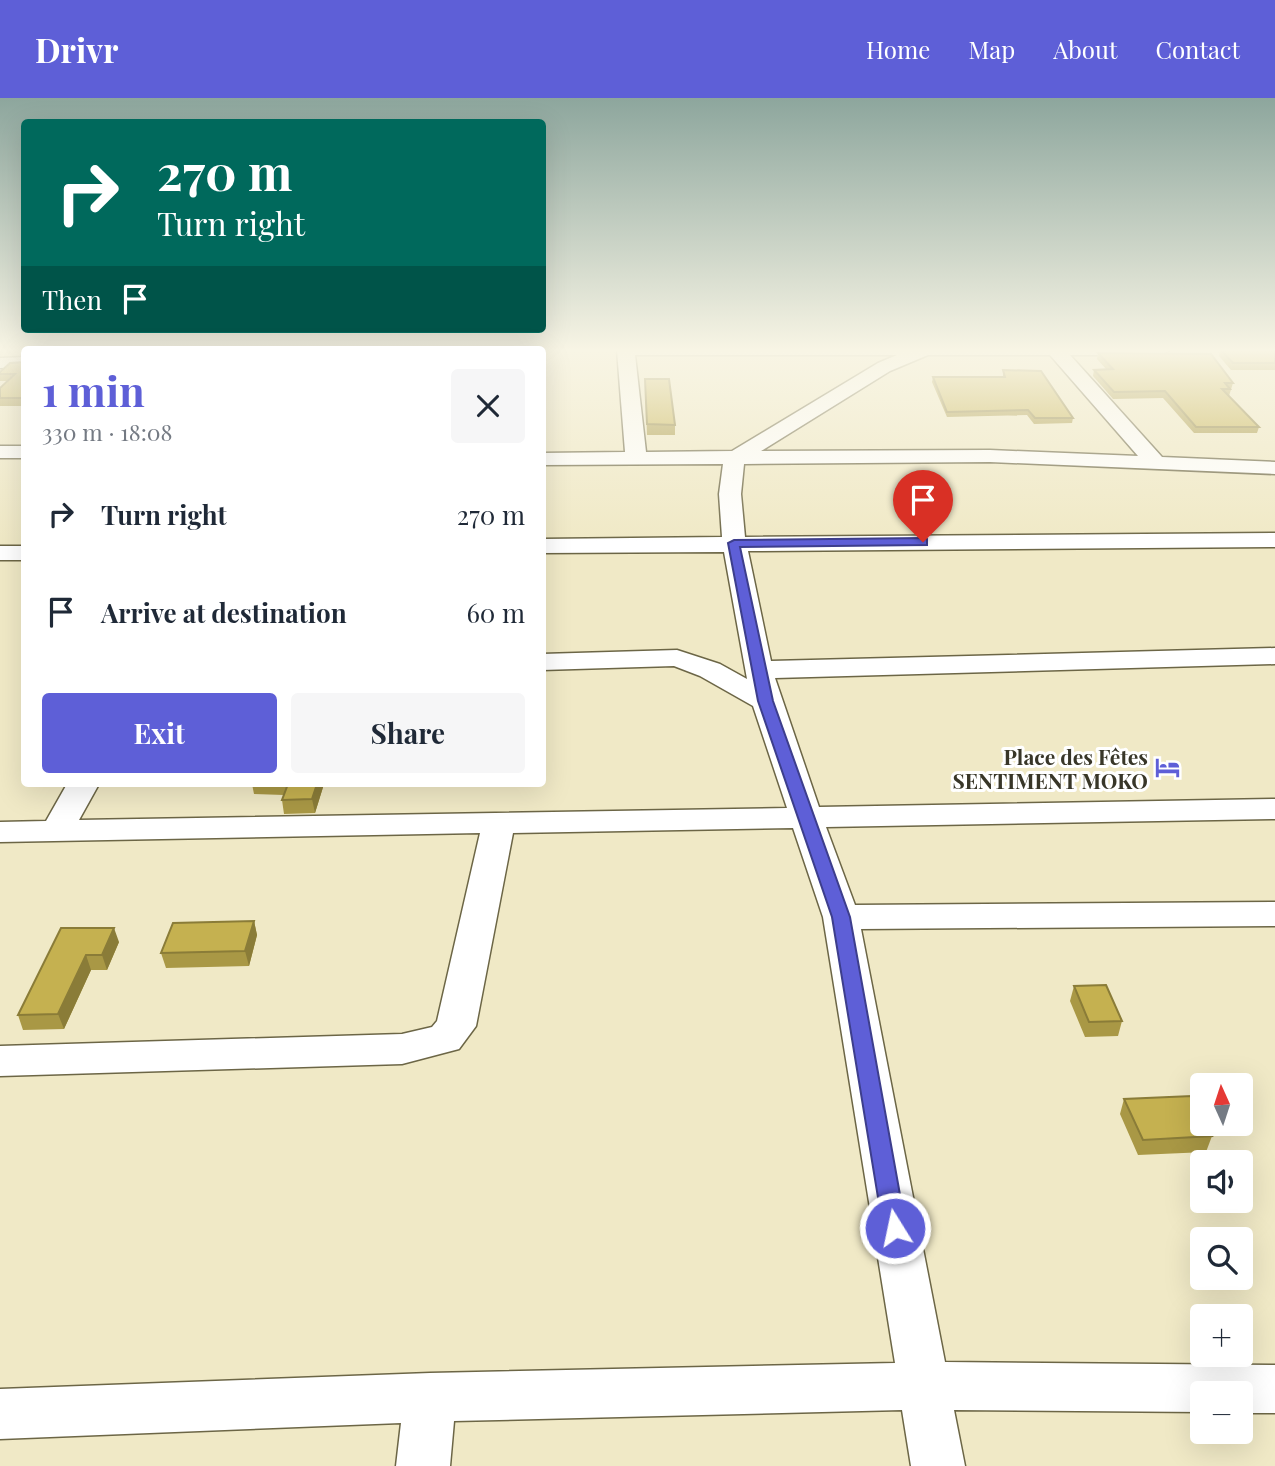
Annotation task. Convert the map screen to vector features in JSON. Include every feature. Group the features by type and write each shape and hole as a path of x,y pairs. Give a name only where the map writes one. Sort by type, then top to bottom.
{"street":[{"path":"632,414 636,458"},
{"path":"734,459 806,414"},
{"path":"1112,414 1155,462"},
{"path":"0,452 21,452"},
{"path":"546,459 990,456 1275,468"},
{"path":"734,459 730,494 734,543 762,686 841,917 938,1466"},
{"path":"546,546 1275,540"},
{"path":"0,553 21,553"},
{"path":"546,662 677,658 762,686 1275,656"},
{"path":"57,830 81,787"},
{"path":"0,832 1275,808"},
{"path":"0,1061 402,1049 445,1039 456,1026 499,823"},
{"path":"841,917 1275,914"},
{"path":"0,1414 430,1397 922,1386 1275,1389"},
{"path":"423,1466 430,1397"}],"building":[{"path":"647,414 674,414 675,425 647,424"},
{"path":"1031,414 1070,414 1073,418 1035,418"},
{"path":"1185,414 1246,414 1259,427 1196,427"},
{"path":"287,787 316,787 312,799 282,800"},
{"path":"254,921 245,951 161,953 173,923"},
{"path":"61,928 114,928 102,955 86,955 58,1014 18,1015"},
{"path":"1106,985 1122,1021 1089,1022 1074,986"},
{"path":"1190,1096 1190,1136 1212,1136 1143,1140 1124,1099"}],"place":[{"name":"Place des Fêtes SENTIMENT MOKO","path":"1168,768"}],"route":[{"path":"895,1228 841,917 809,818 766,701 734,543 923,542"}]}
